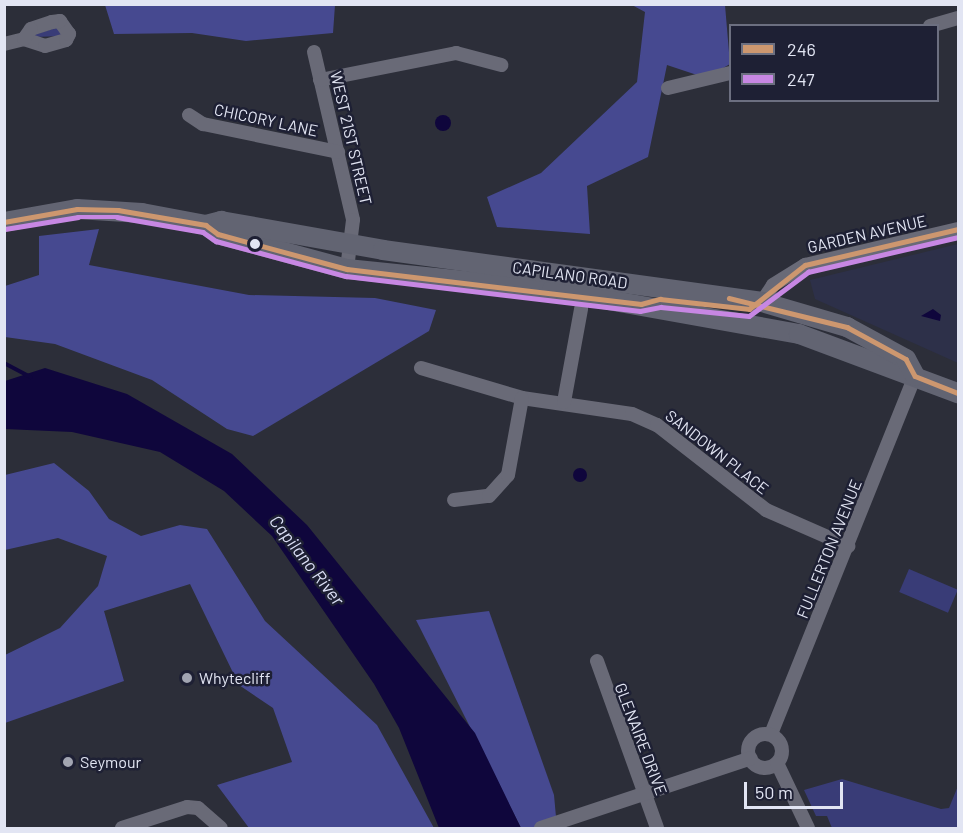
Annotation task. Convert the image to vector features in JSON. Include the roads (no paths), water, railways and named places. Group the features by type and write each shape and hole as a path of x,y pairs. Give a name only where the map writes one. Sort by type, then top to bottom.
{"main road":[{"name":"CAPILANO ROAD","path":"4,222 97,209 206,225 221,221 349,245 762,302 847,327 906,359 915,376"},
{"name":"CAPILANO ROAD","path":"206,225 218,234 347,268 641,304 799,334 899,374 915,376 958,393"},
{"path":"641,304 660,299 749,309 762,302"}],"street":[{"path":"937,24 958,18"},
{"path":"4,44 24,39"},
{"name":"WEST 21ST STREET","path":"314,52 353,220 347,268"},
{"path":"320,80 456,52 501,65"},
{"path":"668,88 729,73"},
{"name":"CHICORY LANE","path":"189,115 202,124 338,152"},
{"name":"GARDEN AVENUE","path":"762,302 773,285 805,266 958,229"},
{"path":"564,402 581,309"},
{"name":"SANDOWN PLACE","path":"421,368 522,398 564,402 632,414 657,425 766,510 848,546"},
{"name":"FULLERTON AVENUE","path":"771,734 915,376"},
{"path":"454,500 489,496 508,475 522,398"},
{"name":"GLENAIRE DRIVE","path":"597,661 657,828"},
{"path":"750,758 751,742 771,734 781,744 777,763 808,828"},
{"path":"541,828 750,758"},
{"path":"750,758 762,767 777,763"},
{"path":"122,828 187,807 198,808 221,828"}],"water":[{"path":"443,115 449,117 451,123 449,129 443,131 437,129 435,123 437,117"},
{"path":"933,309 941,315 940,321 921,316"},
{"name":"Capilano River","path":"45,368 127,394 232,454 307,525 475,733 521,828 439,828 399,728 374,684 272,536 224,491 160,452 72,432 5,429 5,381"},
{"path":"577,468 583,468 587,475 583,482 577,482 573,478 573,472"}],"waterway":[{"path":"4,363 30,377"}],"place":[{"name":"Whytecliff","path":"187,678"},
{"name":"Seymour","path":"68,762"}]}
